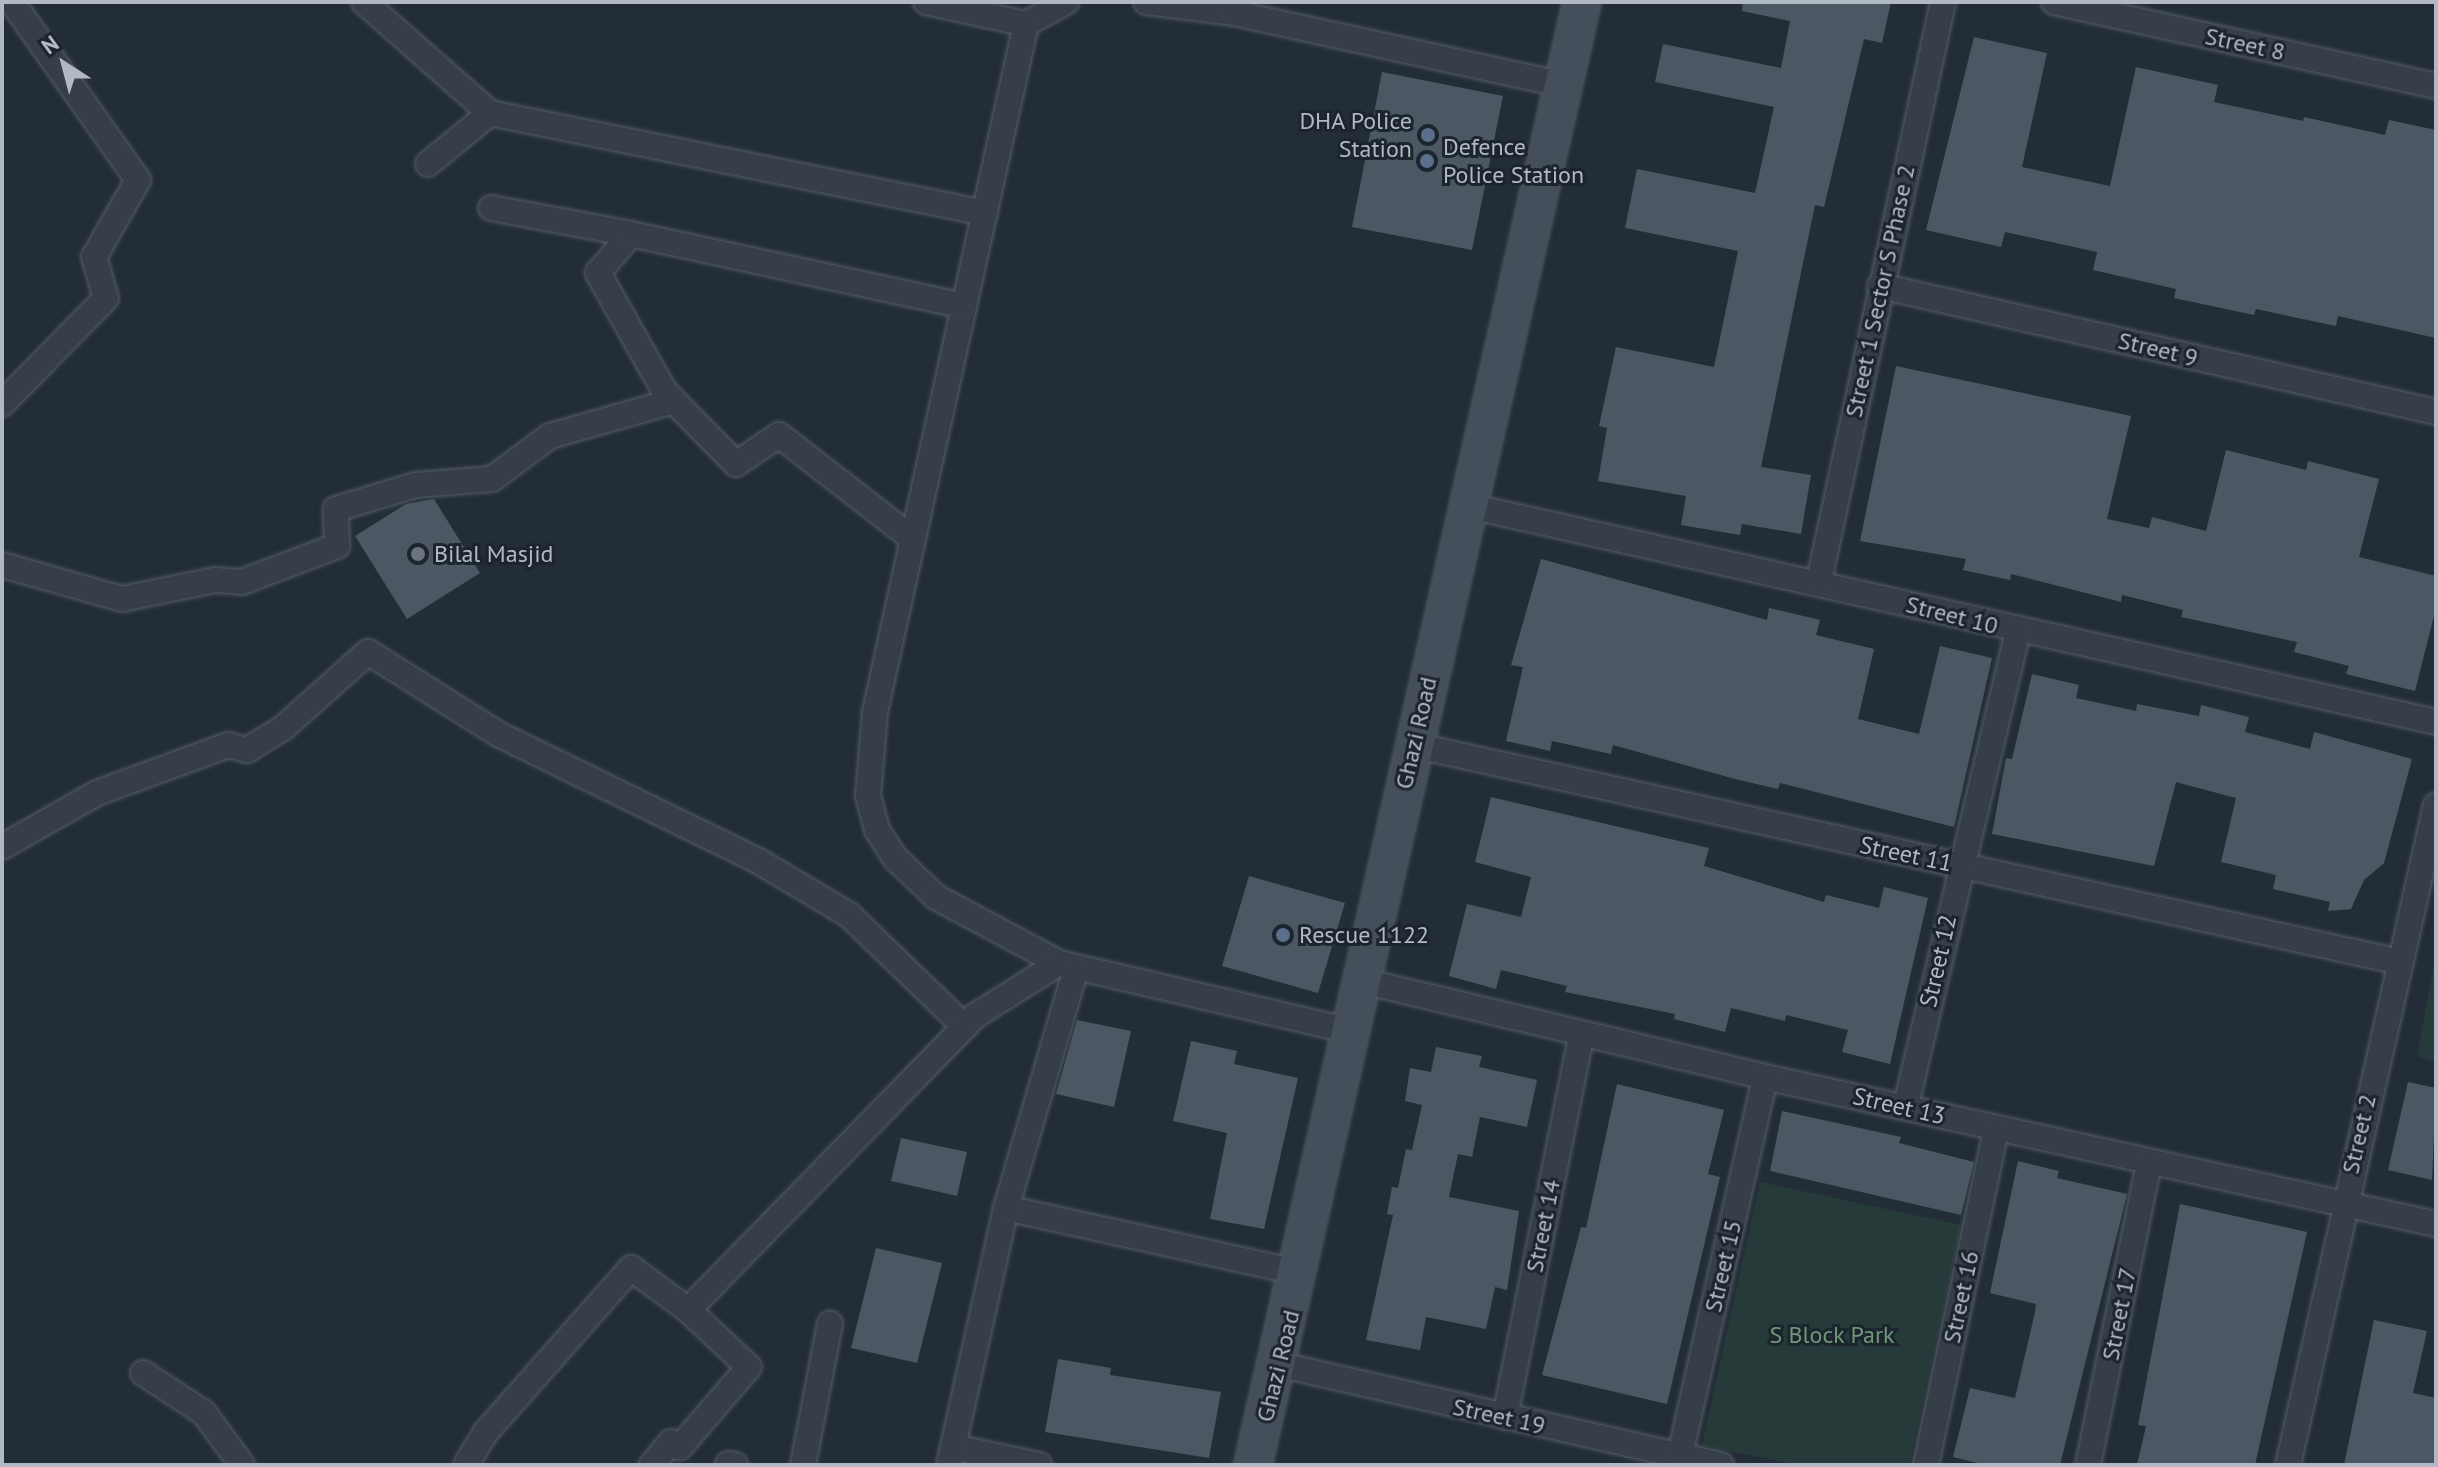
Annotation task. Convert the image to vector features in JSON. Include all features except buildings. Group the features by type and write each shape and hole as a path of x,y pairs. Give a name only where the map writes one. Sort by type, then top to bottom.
{"main road":[{"name":"Ghazi Road","path":"1253,1465 1301,1273 1413,745 1582,2"}],"street":[{"path":"2,404 106,298 94,257 138,180 12,2"},
{"path":"364,2 490,113 985,213"},
{"path":"926,2 1026,24 1066,2"},
{"path":"1146,2 1235,7 1565,85"},
{"name":"Street 1 Sector S Phase 2","path":"1819,581 1943,2"},
{"name":"Street 8","path":"2054,2 2436,86"},
{"path":"1026,24 875,712 868,796 877,830 896,859 936,897 1068,966 1352,1031"},
{"path":"428,164 490,113"},
{"path":"491,208 631,234 964,306"},
{"path":"631,234 598,273 674,401 736,464 779,435 913,539"},
{"name":"Street 9","path":"1880,286 2436,412"},
{"path":"2,565 122,599 215,580 242,582 337,546 336,509 416,485 492,479 550,436 674,401"},
{"name":"Street 10","path":"1469,506 1819,581 2018,631 2436,722"},
{"name":"Street 12","path":"1906,1105 1959,866 2018,631"},
{"path":"2,847 97,793 228,745 247,750 283,728 368,652 498,734 760,862 849,915 965,1027"},
{"name":"Street 11","path":"1413,745 2400,962"},
{"name":"Street 2","path":"2288,1465 2343,1205 2436,805"},
{"path":"688,1310 965,1027 1068,966"},
{"path":"1039,1465 952,1456 1006,1208 1068,966"},
{"name":"Street 13","path":"1363,981 1765,1077 1906,1105 1996,1129 2436,1224"},
{"name":"Street 14","path":"1505,1417 1581,1035"},
{"name":"Street 15","path":"1680,1455 1765,1077"},
{"name":"Street 16","path":"1926,1465 1996,1129"},
{"name":"Street 17","path":"2088,1465 2149,1163"},
{"path":"1006,1208 1301,1273"},
{"path":"466,1465 486,1432 631,1268 688,1310 749,1367 680,1447 671,1442 652,1465"},
{"path":"803,1465 830,1324"},
{"name":"Street 19","path":"1277,1364 1721,1465"},
{"path":"143,1373 204,1413 242,1465"}],"green space":[{"path":"2436,954 2436,1062 2417,1056"},
{"name":"S Block Park","path":"1760,1182 1961,1225 1909,1465 1798,1465 1702,1445"}],"place":[{"name":"DHA Police Station","path":"1428,135"},
{"name":"Defence Police Station","path":"1427,161"},
{"name":"Bilal Masjid","path":"418,554"},
{"name":"Rescue 1122","path":"1283,935"}]}
